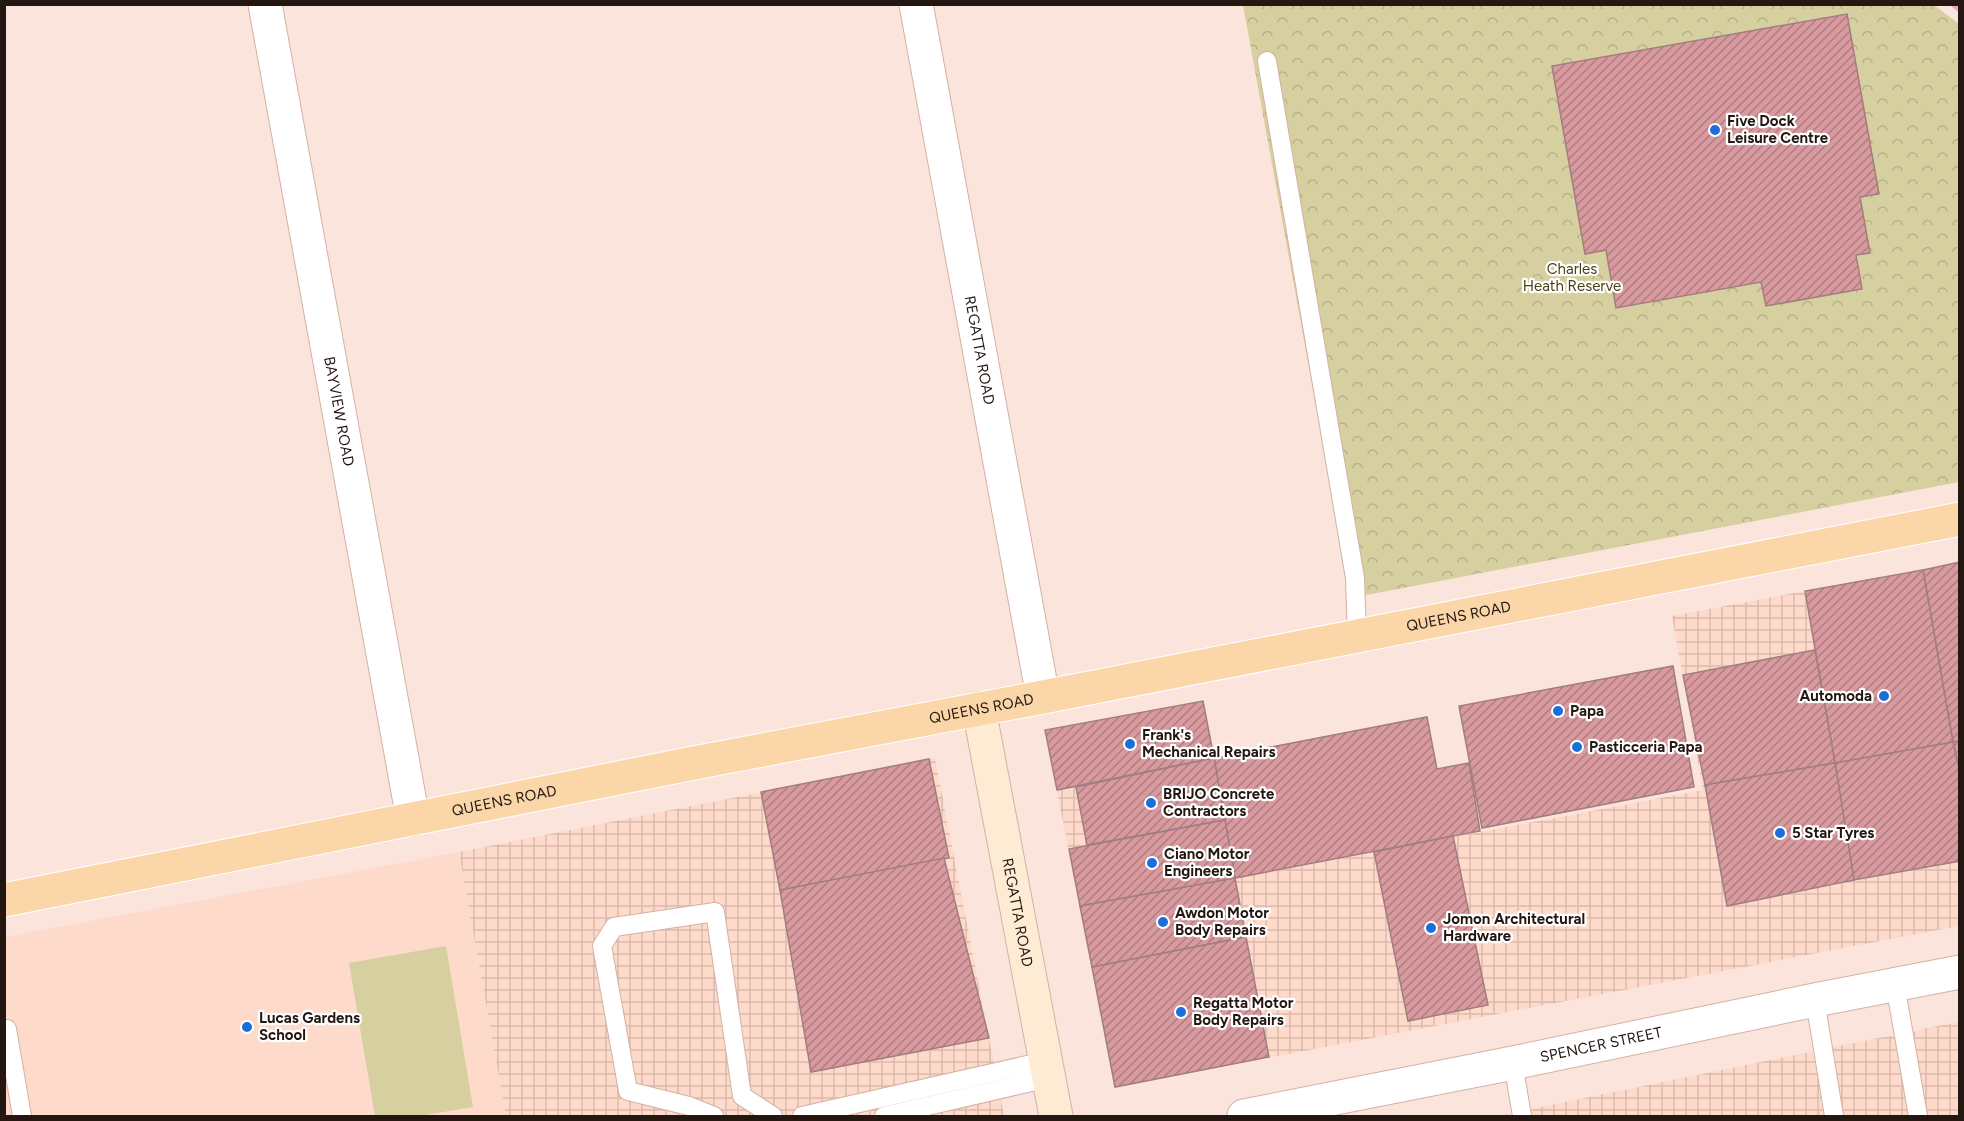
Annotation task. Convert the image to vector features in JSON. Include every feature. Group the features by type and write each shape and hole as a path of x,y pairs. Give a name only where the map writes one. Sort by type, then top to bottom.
{"main road":[{"name":"QUEENS ROAD","path":"4,900 1959,519"}],"street":[{"name":"BAYVIEW ROAD","path":"265,4 412,819"},
{"name":"REGATTA ROAD","path":"916,4 1043,698"},
{"name":"REGATTA ROAD","path":"979,709 1056,1116"},
{"name":"SPENCER STREET","path":"1244,1116 1959,972"}],"lane":[{"path":"1267,61 1355,578 1357,636"},
{"path":"714,1116 689,1106 628,1090 602,946 614,927 715,912 742,1096 748,1110 773,1116"},
{"path":"1895,984 1918,1116"},
{"path":"1815,1000 1834,1116"},
{"path":"4,1030 7,1029 22,1116"},
{"path":"1513,1063 1522,1116"},
{"path":"802,1116 1047,1070"},
{"path":"884,1116 1047,1070"}],"shaded area":[{"path":"1959,562 1959,926 1115,1087 1045,730 1203,701 1235,878 1703,790 1672,616"},
{"path":"935,758 1004,1116 506,1116 459,852"},
{"name":"Lucas Gardens School","path":"459,852 506,1116 5,1116 5,937"},
{"path":"1959,1022 1959,1116 1497,1116 1888,1036 1904,1035 1921,1029"}],"green space":[{"name":"Charles Heath Reserve","path":"1243,5 1934,5 1959,24 1959,482 1351,598"},
{"path":"446,946 473,1107 420,1116 375,1116 349,963"}],"building":[{"name":"Five Dock Leisure Centre","path":"1847,14 1879,194 1860,197 1870,253 1856,255 1862,289 1766,306 1761,282 1616,308 1606,250 1585,254 1552,66"},
{"path":"1960,562 1960,741 1953,742 1923,570"},
{"name":"Automoda","path":"1923,570 1953,742 1835,763 1805,591"},
{"path":"1815,650 1835,763 1705,785 1683,675"},
{"name":"Pasticceria Papa","path":"1673,666 1694,787 1482,828 1459,706"},
{"name":"Frank's Mechanical Repairs","path":"1203,701 1214,758 1057,790 1045,730"},
{"path":"1427,717 1437,769 1469,763 1480,831 1235,878 1214,758"},
{"path":"1960,741 1960,773 1953,742"},
{"path":"1953,742 1960,773 1960,861 1854,880 1835,763"},
{"name":"BRIJO Concrete Contractors","path":"1214,758 1225,820 1087,845 1076,787"},
{"path":"929,759 949,858 780,890 761,792"},
{"name":"5 Star Tyres","path":"1835,763 1854,880 1727,906 1705,785"},
{"name":"Ciano Motor Engineers","path":"1225,820 1235,878 1080,906 1069,849"},
{"name":"Jomon Architectural Hardware","path":"1453,836 1488,1005 1408,1021 1374,852"},
{"path":"944,858 989,1038 811,1072 780,890"},
{"name":"Awdon Motor Body Repairs","path":"1235,878 1246,937 1092,967 1080,906"},
{"name":"Regatta Motor Body Repairs","path":"1246,937 1269,1057 1115,1087 1092,967"}],"waterway":[{"path":"1956,4 1960,7"}],"place":[{"name":"Five Dock Leisure Centre","path":"1715,130"},
{"name":"Automoda","path":"1884,696"},
{"name":"Papa","path":"1558,711"},
{"name":"Frank's Mechanical Repairs","path":"1130,744"},
{"name":"Pasticceria Papa","path":"1577,747"},
{"name":"BRIJO Concrete Contractors","path":"1151,803"},
{"name":"5 Star Tyres","path":"1780,833"},
{"name":"Ciano Motor Engineers","path":"1152,863"},
{"name":"Awdon Motor Body Repairs","path":"1163,922"},
{"name":"Jomon Architectural Hardware","path":"1431,928"},
{"name":"Regatta Motor Body Repairs","path":"1181,1012"},
{"name":"Lucas Gardens School","path":"247,1027"}]}
